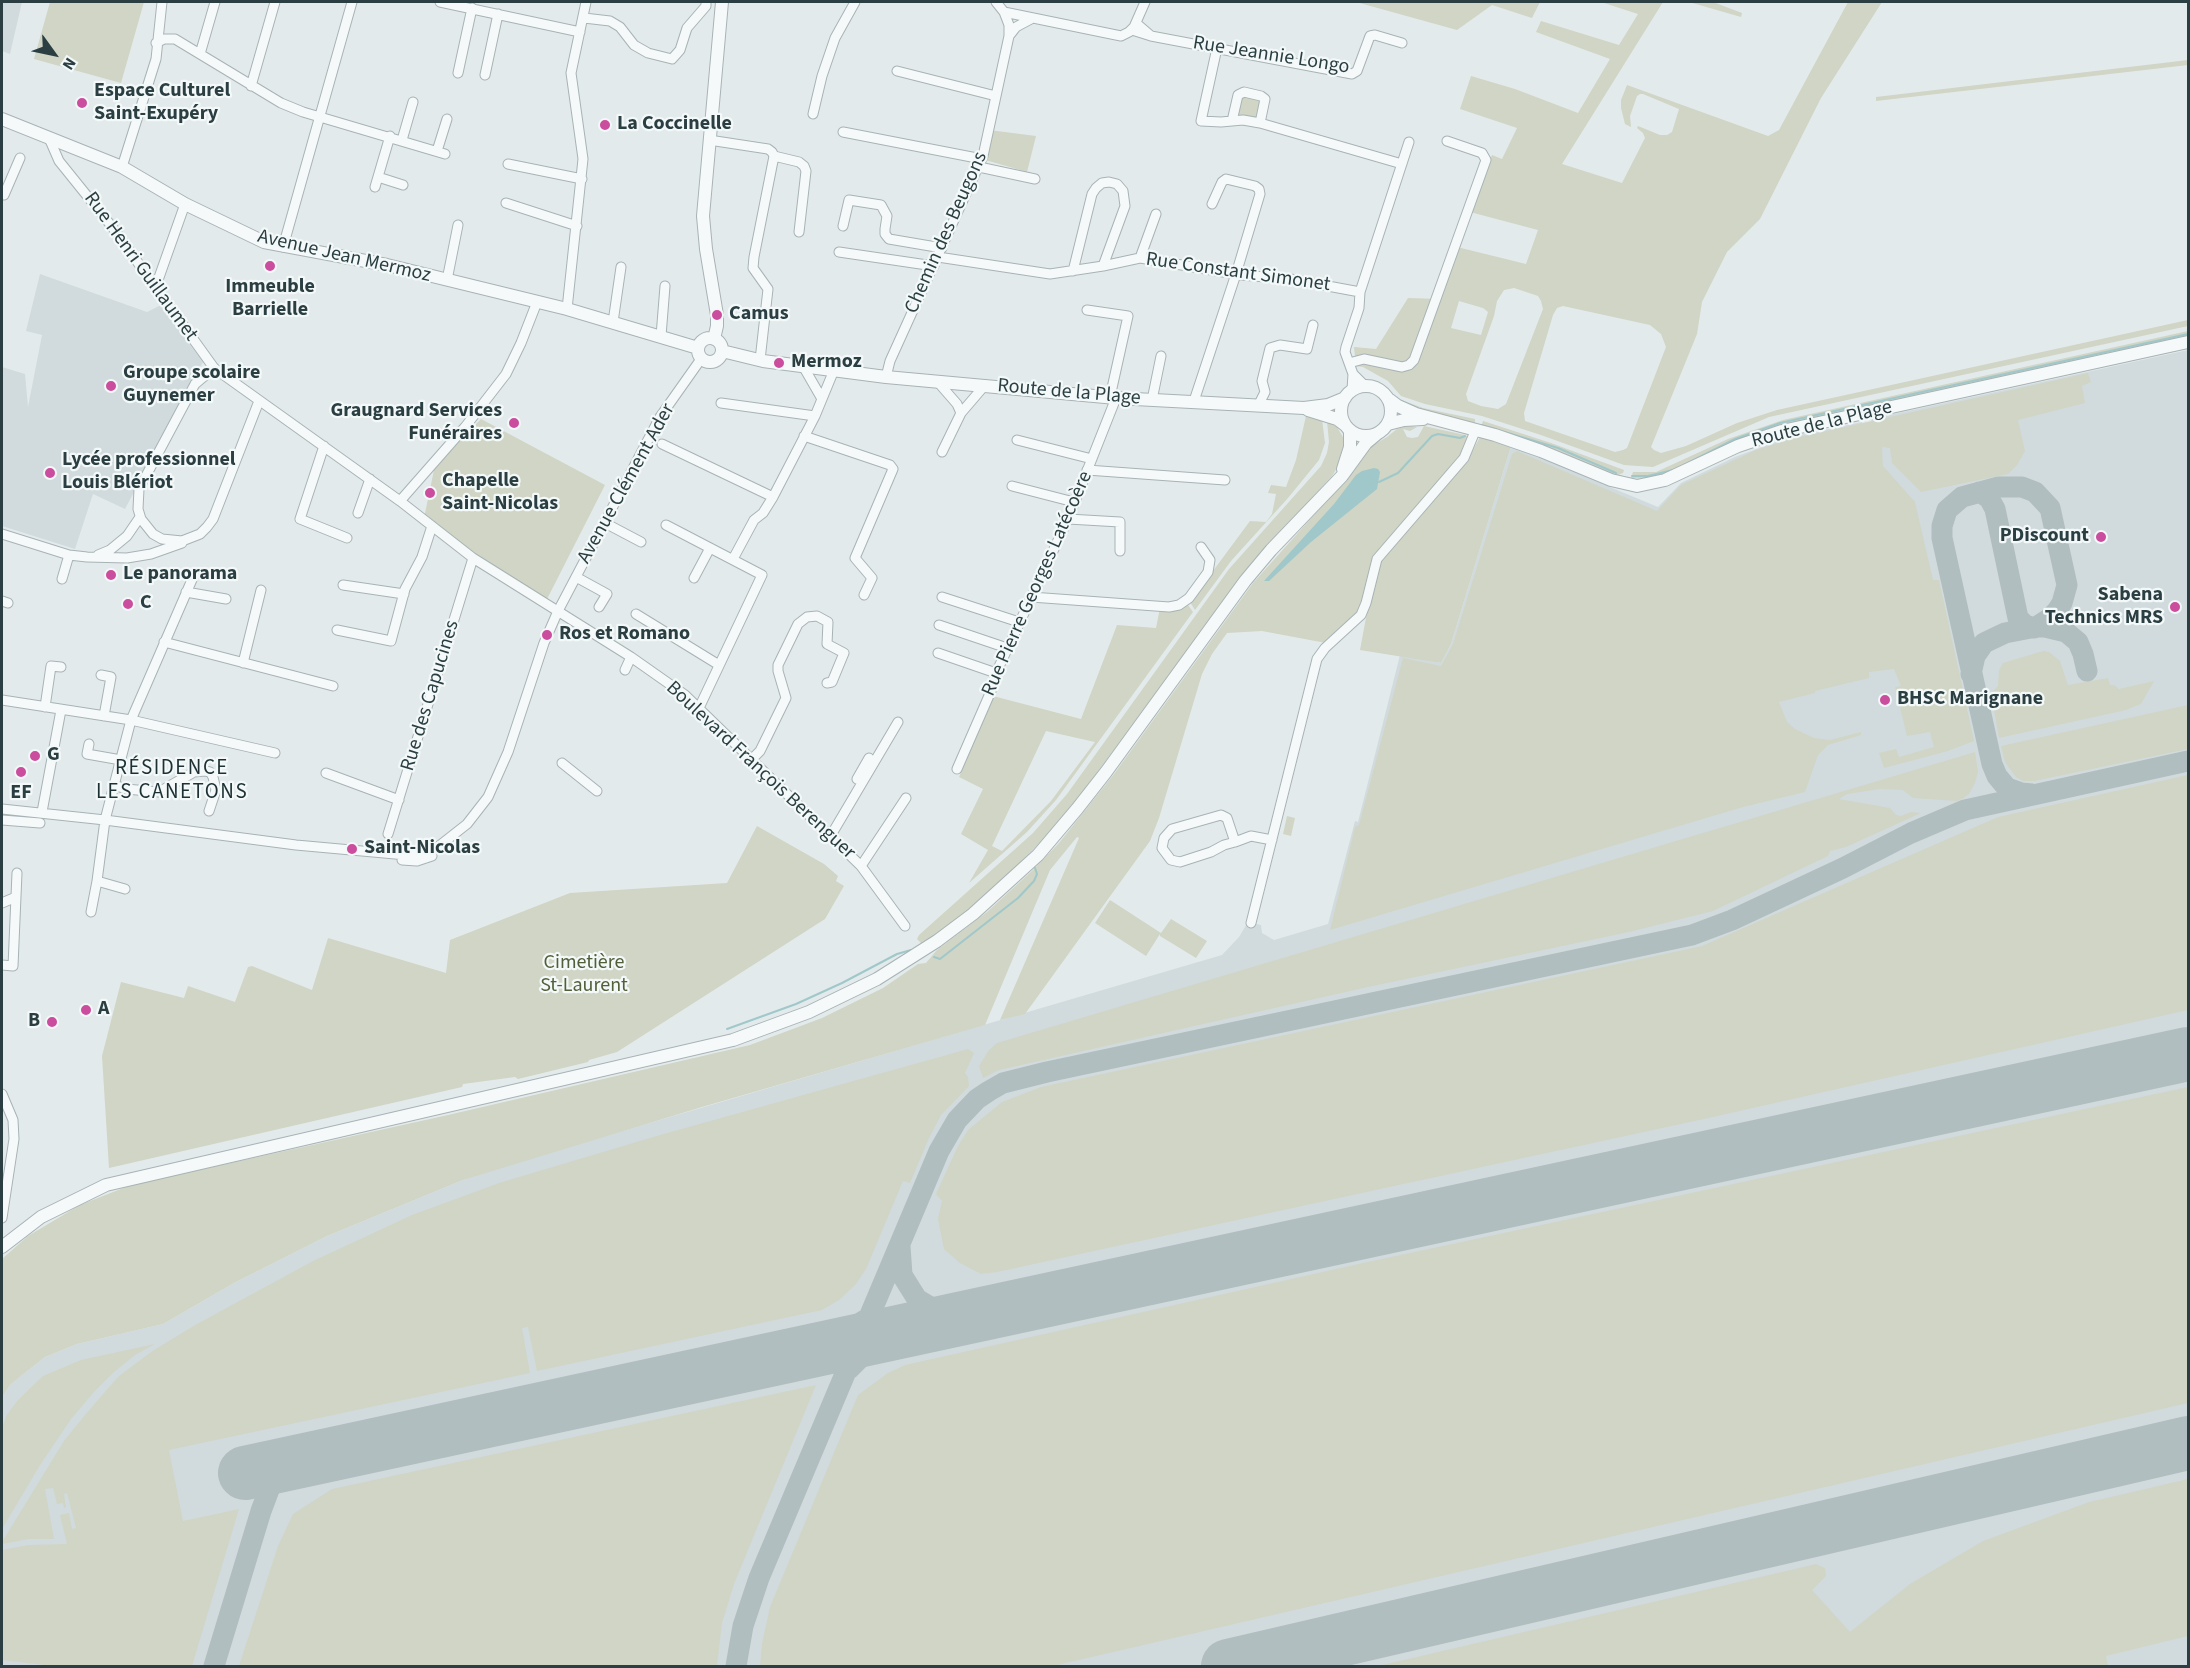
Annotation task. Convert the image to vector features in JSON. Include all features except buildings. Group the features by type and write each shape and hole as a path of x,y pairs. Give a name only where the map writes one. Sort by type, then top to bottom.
{"street":[{"path":"122,166 156,59 162,2"},
{"path":"200,54 215,2"},
{"path":"251,86 275,2"},
{"path":"283,247 352,2"},
{"path":"440,2 580,32"},
{"path":"586,2 571,73 583,159 567,309 661,336 699,353 708,362 715,361 722,351 721,345 714,339 704,340 699,353"},
{"path":"584,18 610,21 620,27 634,45 648,53 672,60 680,50 687,28 706,6 706,2"},
{"path":"714,339 717,315 703,216 722,2"},
{"path":"813,114 822,76 836,38 855,2"},
{"path":"996,2 1004,12 1009,25 1009,36"},
{"path":"1004,12 1031,19 1125,35 1134,27 1144,2"},
{"path":"458,73 472,8"},
{"path":"485,75 498,14"},
{"path":"1009,36 1016,27 1031,19"},
{"name":"Rue Jeannie Longo","path":"1134,27 1152,36 1352,74 1357,71 1370,36 1375,34 1402,43"},
{"name":"Chemin des Beugons","path":"886,377 891,361 980,163 1009,36"},
{"path":"156,43 164,39 175,39 281,103 319,117 441,152 447,119"},
{"path":"1217,48 1201,121 1243,120 1260,123 1402,164"},
{"path":"897,71 996,96"},
{"path":"1232,121 1238,95 1244,92 1265,99 1260,123"},
{"path":"402,140 413,102"},
{"name":"Avenue Jean Mermoz","path":"2,118 122,166 185,204 264,242 387,265 567,309"},
{"path":"843,132 980,163 1035,179"},
{"path":"375,187 390,136"},
{"name":"Rue Henri Guillaumet","path":"49,138 59,161 113,228 214,368 400,501 473,558"},
{"path":"709,140 768,149 774,156 799,162 804,166 806,171 799,232"},
{"path":"1349,363 1364,360 1402,367 1414,360 1485,160 1482,153 1447,141"},
{"path":"2,1246 41,1216 106,1185 733,1040 809,1012 877,979 937,941 973,914 1038,855 1077,809 1245,581 1271,550 1350,467 1366,443 1388,424 1391,416 1390,400 1379,388 1365,385 1353,374 1346,349 1359,308 1360,292 1409,142"},
{"path":"760,360 768,288 753,268 774,156"},
{"path":"2,194 4,195 20,158"},
{"path":"508,164 582,179"},
{"path":"378,177 403,185"},
{"path":"1194,401 1236,274 1260,194 1259,189 1227,179 1222,182 1212,204"},
{"path":"1073,271 1092,194 1102,183 1109,182 1117,184 1123,191 1125,206 1103,267"},
{"path":"843,226 849,200 881,205 887,216 885,234 889,238 938,257"},
{"path":"506,203 577,226"},
{"path":"157,283 185,204"},
{"path":"1140,258 1156,214"},
{"path":"447,280 458,225"},
{"path":"839,252 938,257"},
{"name":"Rue Constant Simonet","path":"938,257 1050,274 1103,267 1140,258 1236,274 1290,279 1360,292"},
{"path":"613,322 621,267"},
{"path":"661,336 665,286"},
{"path":"400,501 433,466 506,374 537,302"},
{"name":"Rue Pierre Georges Latécoère","path":"957,769 1007,648 1068,519 1113,398 1128,316 1087,310"},
{"path":"1258,406 1264,392 1262,381 1270,348 1280,345 1307,350 1313,325"},
{"name":"Route de la Plage","path":"1390,400 1398,406 1433,420 1476,429 1541,451 1611,480 1637,486 1650,485 1680,474 1738,446 1782,431 2188,342"},
{"name":"Route de la Plage","path":"722,351 760,360 886,377 1113,398 1304,408 1328,405 1348,394"},
{"name":"Avenue Clément Ader","path":"41,818 105,820 333,849 415,855 439,846 476,815 488,798 508,752 543,643 558,611 660,417 699,353"},
{"path":"1152,400 1161,356"},
{"path":"803,366 822,399"},
{"path":"191,539 172,541 162,539 146,527 140,517 137,499 143,481 195,384 214,368"},
{"path":"733,559 754,520 763,513 772,497 815,416 834,370"},
{"path":"1333,485 1347,459 1350,447 1347,427 1341,412 1353,374"},
{"path":"937,381 957,404 961,413"},
{"path":"942,452 961,413 985,385"},
{"path":"1348,394 1365,385"},
{"path":"2,534 69,555 87,557 127,558 152,554 191,539 200,534 213,519 259,401"},
{"path":"472,402 481,408"},
{"path":"721,402 815,416"},
{"name":"Route de la Plage","path":"1304,408 1336,419 1347,427"},
{"path":"296,427 303,418"},
{"name":"Route de la Plage","path":"1388,424 1404,420 1433,420"},
{"path":"1347,427 1366,436 1378,433"},
{"path":"1251,923 1317,659 1329,643 1360,615 1366,603 1377,559 1464,458 1476,429"},
{"path":"804,436 890,465 893,469 855,558 872,578 864,595"},
{"path":"1017,440 1092,459"},
{"path":"662,444 772,497"},
{"path":"324,446 300,519 347,538"},
{"path":"1087,470 1225,480"},
{"path":"358,513 370,479"},
{"path":"1012,486 1074,502"},
{"path":"87,557 101,555 119,544 140,517"},
{"path":"1068,519 1120,522 1120,550"},
{"path":"605,523 640,542"},
{"path":"666,525 762,575 699,708"},
{"path":"337,630 391,641 405,592 422,557 432,526"},
{"path":"1031,597 1169,607 1179,605 1190,598 1208,572 1210,560 1201,547"},
{"path":"694,578 711,548"},
{"path":"62,579 69,555"},
{"name":"Boulevard François Berenguer","path":"473,558 670,683 699,708 861,866 905,926"},
{"name":"Rue des Capucines","path":"388,834 473,558"},
{"path":"91,912 98,881 105,820 131,720 194,575"},
{"path":"576,578 606,594"},
{"path":"599,607 612,584"},
{"path":"343,585 405,592"},
{"path":"391,587 405,592"},
{"path":"243,663 261,590"},
{"path":"186,592 226,599"},
{"path":"942,597 1019,622"},
{"path":"636,614 719,665"},
{"path":"751,760 760,752 786,698 778,665 798,624 807,617 817,616 828,622 826,644 844,653 832,682 826,683"},
{"path":"939,625 1007,648"},
{"path":"164,642 333,686"},
{"path":"938,653 996,673"},
{"path":"625,670 631,657"},
{"path":"45,707 51,666 61,667"},
{"path":"101,675 111,676 104,716"},
{"path":"2,700 131,720 275,753"},
{"path":"41,818 61,710"},
{"path":"829,835 898,722"},
{"path":"89,744 87,754 121,760"},
{"path":"829,835 869,758"},
{"path":"562,763 597,791"},
{"path":"114,785 126,789 159,792 194,772 210,772 216,790 209,811"},
{"path":"326,773 399,800"},
{"path":"861,866 906,798"},
{"path":"2,809 41,818"},
{"path":"1235,842 1227,818 1221,815 1172,829 1164,838 1162,848 1171,860 1180,862 1254,836 1272,840"},
{"path":"2,820 41,818"},
{"path":"2,965 13,966 17,873"},
{"path":"98,881 125,889"},
{"path":"2,903 16,897"},
{"path":"2,1094 13,1120 14,1139 2,1218"}],"shaded area":[{"path":"2,2 22,2 10,54 2,51"},
{"name":"Groupe scolaire Guynemer","path":"40,274 147,312 161,305 203,362 125,509 93,494 75,549 2,526 2,367 25,374 28,407 42,335 26,331"},
{"path":"2188,350 2188,1666 2,1666 2,1397 11,1384 45,1357 77,1344 163,1324 234,1283 327,1236 503,1166 1222,955 1239,937 1248,922 1261,925 1262,933 1274,940 1328,924 1355,821 1358,822 1400,655 1441,663 1451,644 1511,446 1658,507 1681,483 1735,457 1789,437 1862,422 1863,427 1872,425 1871,419"}],"green space":[{"path":"50,2 144,2 121,83 34,59"},
{"path":"1356,2 1540,2 1532,18 1492,5 1457,30"},
{"path":"1601,2 1663,2 1562,164 1622,183 1645,138 1637,128 1638,126 1660,135 1667,135 1672,132 1679,109 1640,94 1637,96 1630,116 1631,127 1625,124 1621,108 1621,100 1627,85 1768,136 1779,130 1848,2 1882,2 1821,98 1760,219 1727,252 1702,302 1697,334 1651,447 1654,450 1661,453 1686,446 1737,423 1777,410 2188,320 2188,326 1769,417 1653,467 1624,465 1482,416 1425,404 1401,396 1388,381 1363,367 1356,366 1354,347 1376,349 1408,298 1440,299 1457,247 1526,264 1538,230 1470,212 1492,155 1502,159 1517,128 1460,109 1471,76 1515,89 1578,113 1610,59 1536,32 1541,21 1619,45 1638,14","holes":["1514,288 1538,296 1543,309 1506,404 1498,409 1468,401 1466,394 1494,316 1497,301 1504,290","1459,301 1483,308 1488,312 1481,335 1451,328","1563,306 1650,325 1661,334 1666,347 1627,448 1623,450 1615,452 1525,421 1524,413 1557,308"]},
{"path":"1689,2 1713,2 1742,13 1741,17"},
{"path":"2188,60 2188,65 1876,101 1876,97"},
{"path":"1241,96 1261,99 1258,119 1241,117 1237,114"},
{"path":"989,130 1036,136 1027,172 982,159"},
{"path":"2188,331 2188,338 1786,426 1665,475 1648,479 1631,478 1633,472 1656,472 1728,439 1783,420"},
{"path":"2088,373 2091,382 2082,386 2085,403 2018,420 2025,451 2017,465 2008,474 1921,492 1892,463 1890,448 1882,447 1883,466 1915,502 1933,580 1939,580 1974,741 1948,751 1884,768 1879,753 1896,749 1899,757 1934,747 1930,732 1907,736 1895,687 1901,686 1894,669 1869,672 1869,678 1779,702 1787,722 1795,729 1814,738 1830,740 1861,732 1861,735 1828,745 1818,755 1805,792 1743,807 1330,930 1355,827 1359,825 1403,658 1441,666 1453,644 1512,454 1517,451 1657,511 1681,485 1756,450 1791,439"},
{"path":"1399,399 1423,408 1475,419 1475,423 1422,410 1400,402"},
{"path":"1306,416 1322,419 1325,443 1319,460 1288,498 1231,561 1195,610 1190,602 1250,521 1266,522 1272,514 1276,494 1268,493 1271,485 1286,487 1296,460"},
{"path":"481,419 605,485 544,605 424,518 434,470"},
{"path":"1327,421 1337,427 1345,446 1332,476 1247,569 1062,820 1003,880 963,915 922,944 917,939 919,935 1033,833 1067,794 1229,569 1321,466 1329,442"},
{"path":"1483,421 1624,470 1623,473 1615,476 1556,450 1481,427"},
{"path":"1407,426 1417,427 1410,431 1403,429 1407,437 1412,438 1418,437 1424,426 1468,437 1458,461 1372,559 1364,600 1358,613 1326,643 1262,631 1227,633 1212,654 1202,674 1150,841 1025,1014 1000,1020 1079,838 1077,837 1050,870 985,1025 702,1107 463,1180 327,1236 234,1283 163,1324 77,1344 45,1357 11,1384 2,1397 2,1259 28,1236 80,1205 131,1185 750,1045 822,1018 883,988 918,964 926,963 937,950 987,912 1059,843 1114,774 1253,583 1350,475 1370,447 1397,429"},
{"path":"1480,437 1511,446 1451,644 1441,663 1360,650 1375,569 1382,557 1468,459"},
{"path":"1188,605 1193,612 1056,800 1027,832 969,883 988,850 961,834 983,789 959,777 993,696 1081,719 1117,625 1156,628 1160,608 1177,608","holes":["1046,731 1095,742 1051,801 1002,851 992,846"]},
{"path":"2043,651 2049,652 2060,661 2068,685 2108,678 2110,685 2119,689 2154,681 2141,704 2126,710 1999,738 1991,693 1998,686 1999,670 2003,663"},
{"path":"2188,705 2188,749 2034,781 2023,781 2016,777 2005,762 2001,746"},
{"path":"1975,752 1978,772 1975,783 1969,794 1962,799 1957,801 1913,798 1903,790 1880,789 1847,794 1839,799 1890,808 1896,815 1901,816 1911,812 1921,813 1846,847 1830,851 1828,856 1713,911 1629,932 1368,987 999,1070 983,1078 979,1066 989,1050 997,1043"},
{"path":"2188,775 2188,1010 1704,1119 997,1272 981,1274 960,1263 944,1249 938,1219 942,1201 936,1194 958,1146 968,1130 1002,1102 1041,1087 1702,946 1998,817"},
{"path":"1287,816 1295,818 1291,836 1283,834"},
{"name":"Cimetière St-Laurent","path":"757,826 824,864 838,876 836,881 844,886 825,919 617,1052 588,1062 518,1079 515,1077 463,1084 462,1087 109,1168 102,1056 121,982 184,998 188,986 235,1002 248,967 252,966 312,990 328,938 446,973 450,940 570,893 727,883"},
{"path":"1110,900 1161,933 1171,919 1207,941 1196,958 1160,934 1146,956 1095,923"},
{"path":"968,1049 974,1053 965,1073 969,1086 941,1115 910,1183 903,1181 866,1269 856,1284 839,1300 822,1310 537,1371 528,1327 522,1328 530,1373 169,1450 183,1521 239,1509 192,1666 53,1666 2,1660 2,1550 28,1545 67,1544 60,1515 69,1513 72,1529 76,1528 67,1493 64,1494 66,1507 64,1508 63,1503 57,1504 53,1488 45,1489 54,1539 29,1539 2,1544 2,1542 64,1441 119,1376 154,1350 313,1261 412,1215 499,1183 660,1135"},
{"path":"2188,1087 2188,1403 1053,1666 760,1666 770,1607 858,1395 888,1373 905,1365 1363,1263"},
{"path":"155,1344 135,1355 115,1371 71,1419 40,1465 2,1529 2,1429 6,1416 18,1400 43,1376 81,1360"},
{"path":"816,1385 734,1584 722,1623 717,1666 239,1666 278,1546 293,1514 332,1489"},
{"path":"2188,1479 2188,1636 2106,1656 2108,1666 1378,1666 1816,1564 1825,1568 1826,1576 1812,1590 1850,1632 1910,1584 1983,1541 2089,1502"}],"water":[{"path":"1374,468 1380,472 1377,489 1311,542 1269,581 1264,581 1334,504 1356,475"}],"waterway":[{"path":"1684,465 1735,439 1780,423 2188,334"},
{"path":"1481,425 1558,448 1616,473"},
{"path":"1379,482 1398,473 1432,436 1438,434 1460,438 1465,436"},
{"path":"1632,476 1648,476 1673,470"},
{"path":"934,957 940,959 1018,898 1034,881 1037,874 1035,868"},
{"path":"727,1029 796,1004 897,954 911,950"}],"taxiway":[{"path":"2032,794 2007,788 1997,776 1992,764 1942,538 1942,526 1947,510 1962,497 1999,487 2022,487 2035,492 2050,508 2067,585 2057,611 2036,627"},
{"path":"1979,492 1989,498 1995,509 2018,618 2025,625 2034,628"},
{"path":"1971,674 1975,656 1984,643 2005,633 2036,627 2066,632 2078,642 2087,671"},
{"path":"736,1666 743,1626 759,1578 939,1151 957,1120 977,1099 989,1091 1003,1083 1047,1072 1692,935 1732,920 1911,833 1965,810 2188,761"},
{"path":"900,1246 902,1275 917,1299 942,1314 972,1316"},
{"path":"822,1349 839,1341 863,1321"},
{"path":"849,1369 872,1346 906,1330"},
{"path":"214,1666 270,1487 277,1478 293,1466 317,1457"},
{"path":"1313,1666 1355,1640 1387,1629"}],"runway":[{"path":"245,1473 2188,1054"},
{"path":"1228,1666 2188,1443"}],"place":[{"name":"Espace Culturel Saint-Exupéry","path":"82,103"},
{"name":"La Coccinelle","path":"605,125"},
{"name":"Immeuble Barrielle","path":"270,266"},
{"name":"Camus","path":"717,315"},
{"name":"Mermoz","path":"779,363"},
{"name":"Groupe scolaire Guynemer","path":"111,386"},
{"name":"Graugnard Services Funéraires","path":"514,423"},
{"name":"Lycée professionnel Louis Blériot","path":"50,473"},
{"name":"Chapelle Saint-Nicolas","path":"430,493"},
{"name":"PDiscount","path":"2101,537"},
{"name":"Le panorama","path":"111,575"},
{"name":"C","path":"128,604"},
{"name":"Sabena Technics MRS","path":"2175,607"},
{"name":"Ros et Romano","path":"547,635"},
{"name":"BHSC Marignane","path":"1885,700"},
{"name":"G","path":"35,756"},
{"name":"EF","path":"21,772"},
{"name":"Saint-Nicolas","path":"352,849"},
{"name":"A","path":"86,1010"},
{"name":"B","path":"52,1022"}],"district":[{"name":"RÉSIDENCE LES CANETONS","path":"172,781"}]}
